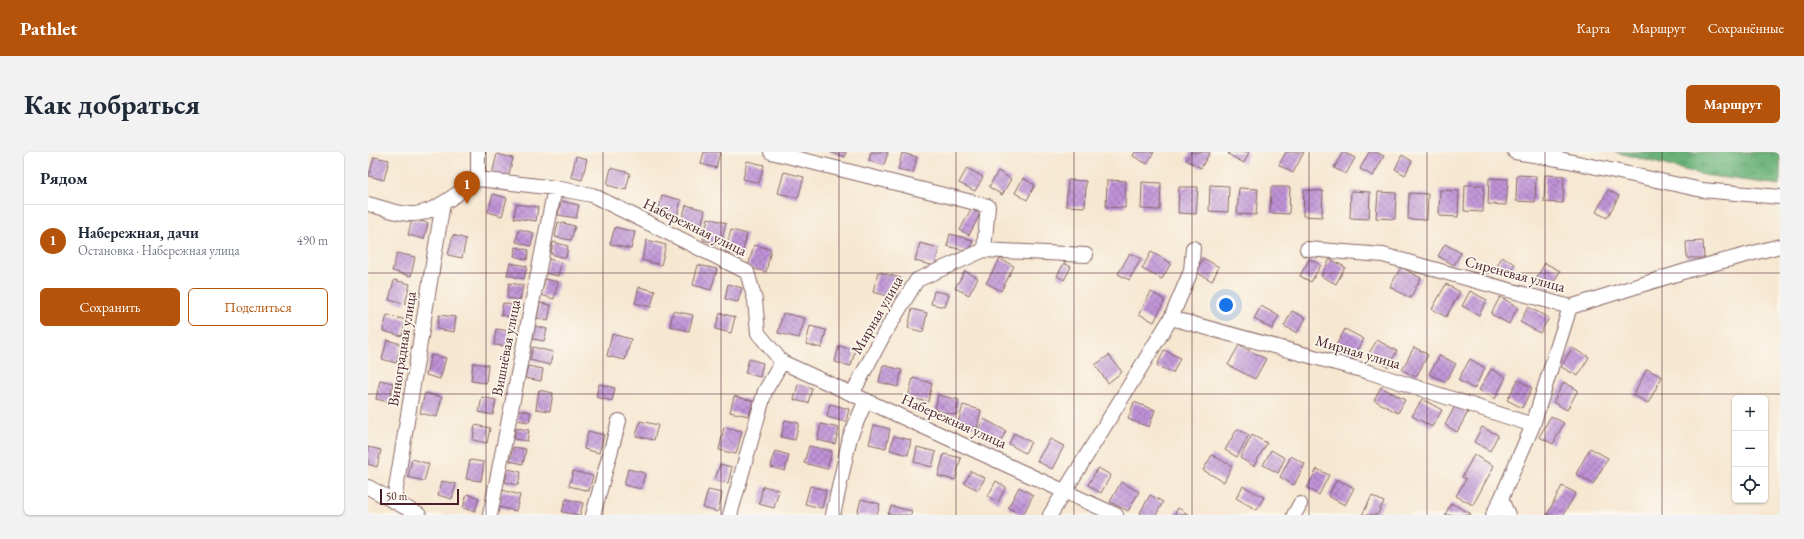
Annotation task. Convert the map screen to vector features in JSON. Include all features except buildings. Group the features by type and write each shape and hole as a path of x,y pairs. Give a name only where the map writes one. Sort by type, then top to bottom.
{"street":[{"path":"368,204 410,214 422,214 443,203 478,179 478,152"},
{"path":"771,152 988,206 984,250"},
{"path":"1515,152 1564,160 1702,190 1780,197"},
{"name":"Набережная улица","path":"478,179 555,188 592,195 747,272 755,300 758,333 782,362 1116,515"},
{"name":"Вишнёвая улица","path":"490,515 555,188"},
{"name":"Виноградная улица","path":"394,500 443,203"},
{"name":"Сиреневая улица","path":"1307,249 1383,255 1570,307 1689,270 1780,246"},
{"path":"1050,515 1171,318 1191,271 1193,248"},
{"name":"Мирная улица","path":"852,394 884,334 916,280 984,250 1086,255"},
{"path":"1493,515 1533,425 1570,307"},
{"name":"Мирная улица","path":"1171,318 1370,372 1533,425"},
{"path":"730,515 765,391 782,362"},
{"path":"833,515 850,437 866,400"},
{"path":"593,515 619,421"},
{"path":"368,487 419,515"},
{"path":"1501,499 1508,515"}],"green space":[{"path":"1615,152 1780,152 1780,185 1703,175"}],"place":[{"name":"Набережная, дачи","path":"467,204"}]}
